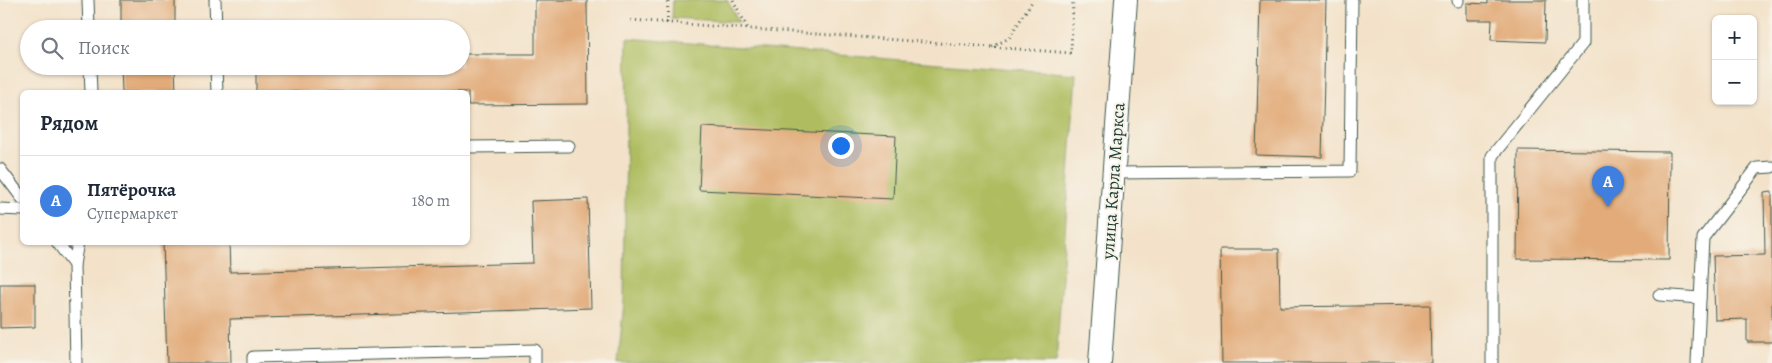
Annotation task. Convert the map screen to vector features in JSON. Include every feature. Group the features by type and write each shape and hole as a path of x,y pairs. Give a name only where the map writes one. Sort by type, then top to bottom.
{"street":[{"name":"улица Карла Маркса","path":"1100,363 1126,0"}],"lane":[{"path":"88,0 89,20"},
{"path":"216,0 216,20"},
{"path":"1114,173 1350,171 1352,0"},
{"path":"1492,363 1492,156 1583,43 1582,0"},
{"path":"90,75 91,90"},
{"path":"216,75 217,90"},
{"path":"470,147 569,146"},
{"path":"1697,363 1703,238 1757,168 1772,167"},
{"path":"0,168 20,195"},
{"path":"0,209 20,210"},
{"path":"59,245 74,265"},
{"path":"76,363 74,265 77,245"},
{"path":"1659,295 1700,298"},
{"path":"253,363 253,357 535,350 535,363"}],"path":[{"path":"667,23 668,0"},
{"path":"733,0 748,29"},
{"path":"992,47 1009,38 1033,0"},
{"path":"631,20 1071,53 1074,0"}],"green space":[{"path":"673,0 727,0 739,22 672,18"},
{"path":"627,38 1076,74 1056,363 618,363 624,302"}],"building":[{"path":"121,0 175,0 175,20 121,20"},
{"path":"535,0 587,0 588,104 470,105 470,90 256,90 256,75 470,75 470,54 535,54"},
{"path":"1260,0 1326,0 1322,157 1256,155"},
{"path":"1488,0 1546,0 1545,42 1491,40 1492,20 1467,20 1467,3 1488,4"},
{"path":"121,75 175,75 176,90 122,90"},
{"path":"702,127 896,136 893,199 699,190"},
{"path":"1518,150 1670,152 1669,260 1517,259"},
{"path":"1772,191 1772,342 1747,342 1747,319 1715,320 1713,256 1765,255 1764,192"},
{"path":"588,199 591,308 230,319 231,363 167,363 163,245 229,245 230,272 533,263 531,201"},
{"path":"1220,249 1279,249 1280,307 1430,305 1431,363 1222,363"},
{"path":"0,284 35,284 35,327 0,328"}],"place":[{"name":"Пятёрочка","path":"1608,207"}]}
